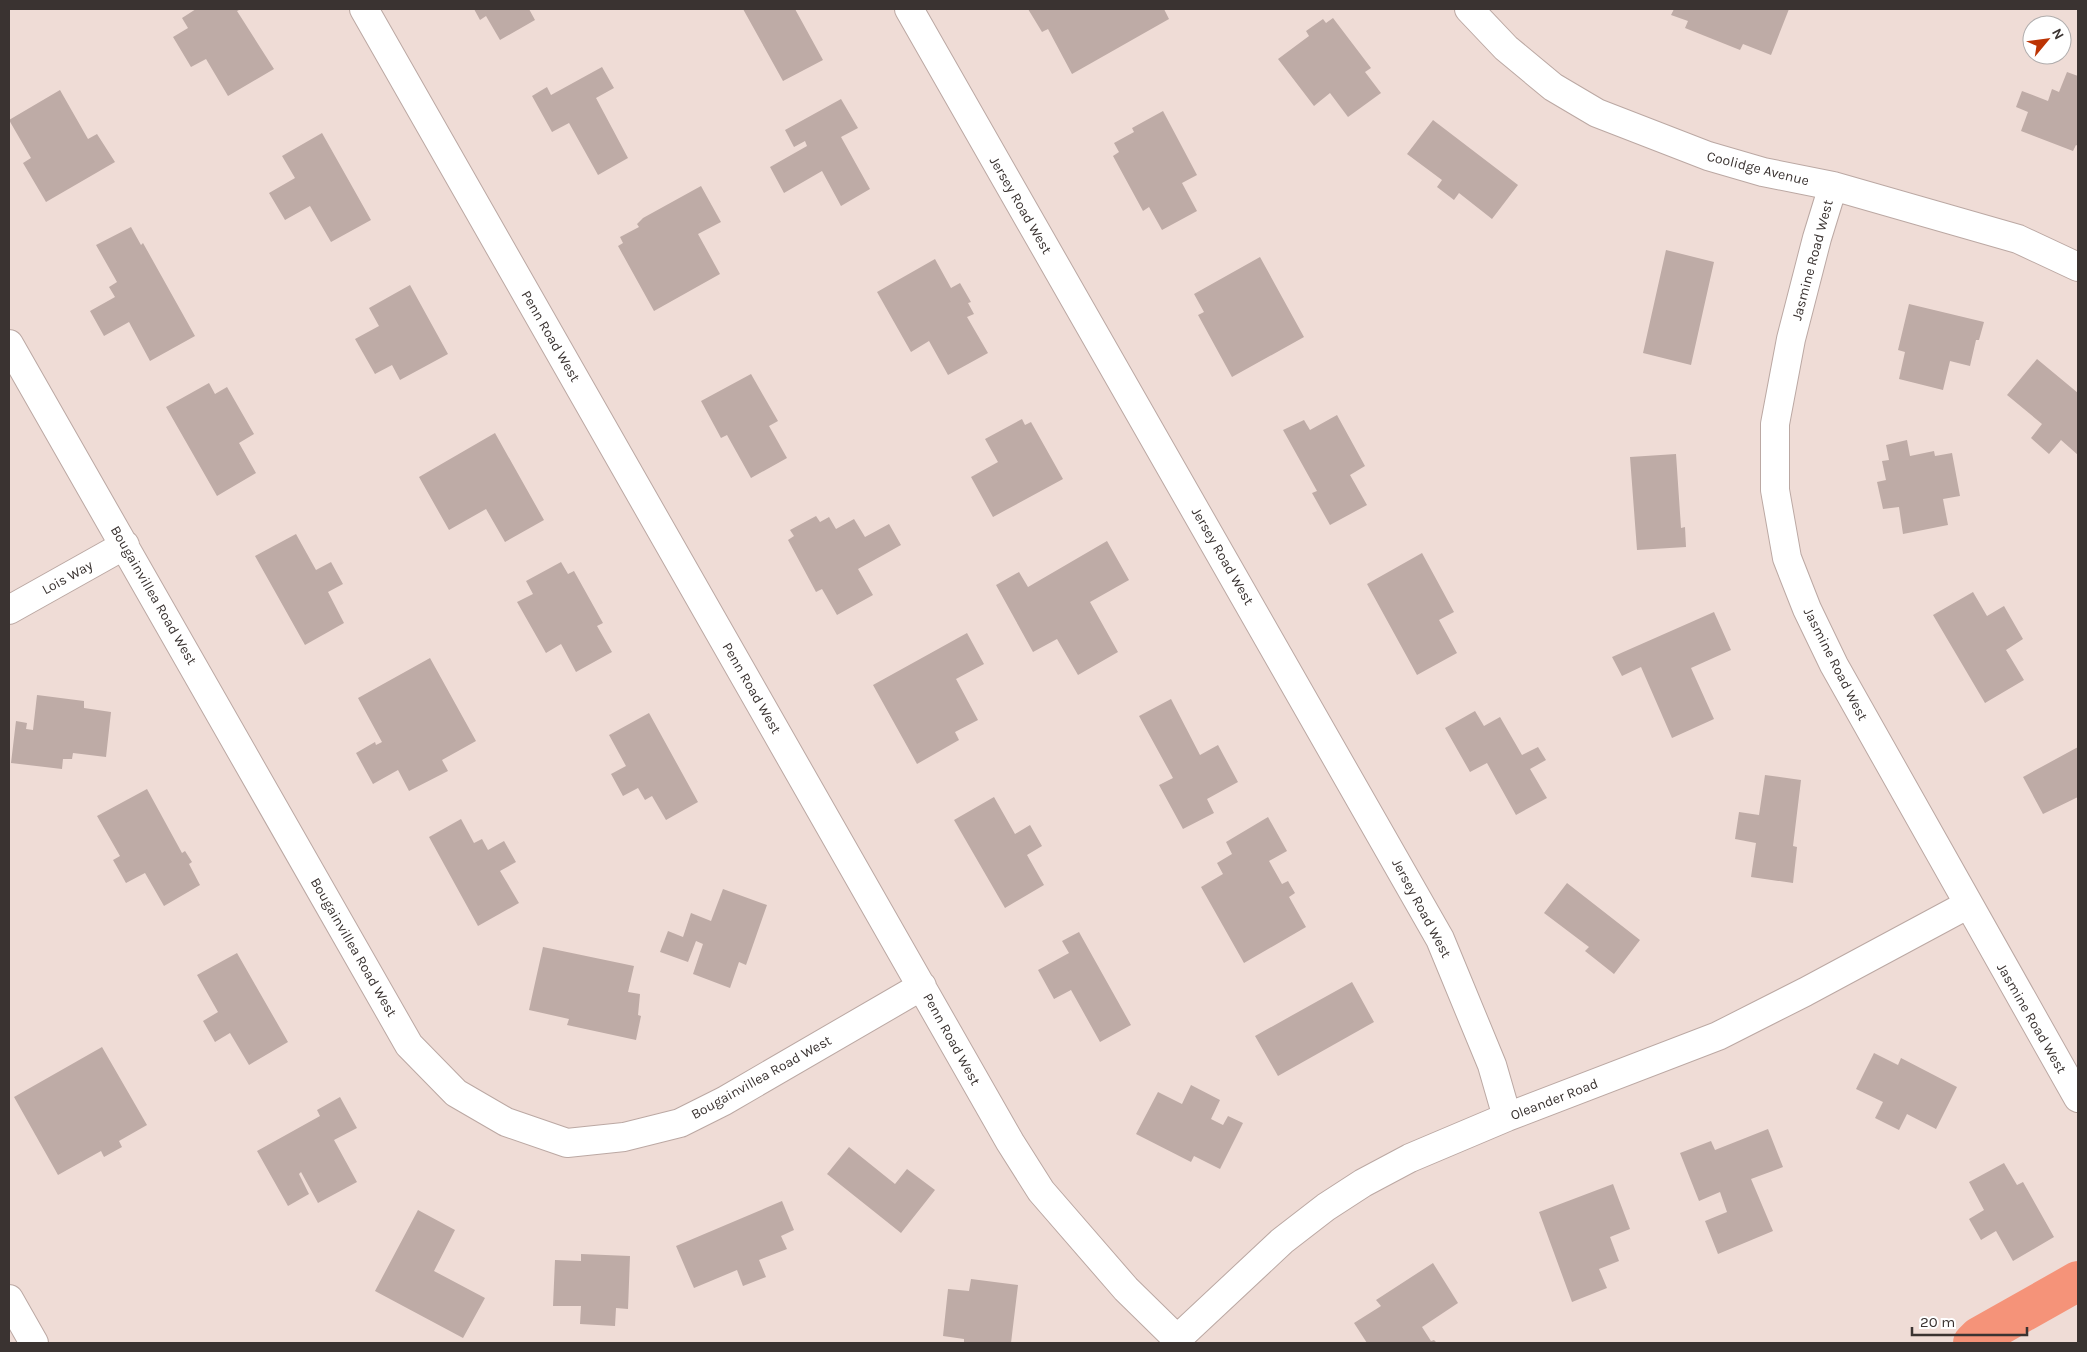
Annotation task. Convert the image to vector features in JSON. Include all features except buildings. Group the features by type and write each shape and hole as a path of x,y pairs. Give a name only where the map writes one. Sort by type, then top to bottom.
{"street":[{"name":"Penn Road West","path":"364,9 1010,1142 1041,1191 1126,1289 1175,1341"},
{"name":"Jersey Road West","path":"909,9 1440,939 1492,1065 1507,1117"},
{"name":"Coolidge Avenue","path":"1469,9 1506,48 1553,87 1597,113 1708,156 1763,172 1833,186 2018,239 2078,267"},
{"name":"Jasmine Road West","path":"1833,186 1817,238 1791,339 1775,424 1775,490 1787,558 1807,609 1834,665 1967,905 2078,1098"},
{"name":"Bougainvillea Road West","path":"9,344 409,1045 456,1093 506,1122 567,1143 624,1137 680,1122 724,1101 922,986"},
{"name":"Lois Way","path":"9,610 125,545"},
{"name":"Oleander Road","path":"1175,1341 1282,1241 1326,1207 1363,1183 1410,1158 1507,1117 1718,1036 1805,992 1967,905"},
{"path":"9,1299 34,1343"}],"waterway":[{"path":"1973,1343 1979,1337 2078,1281"}]}
